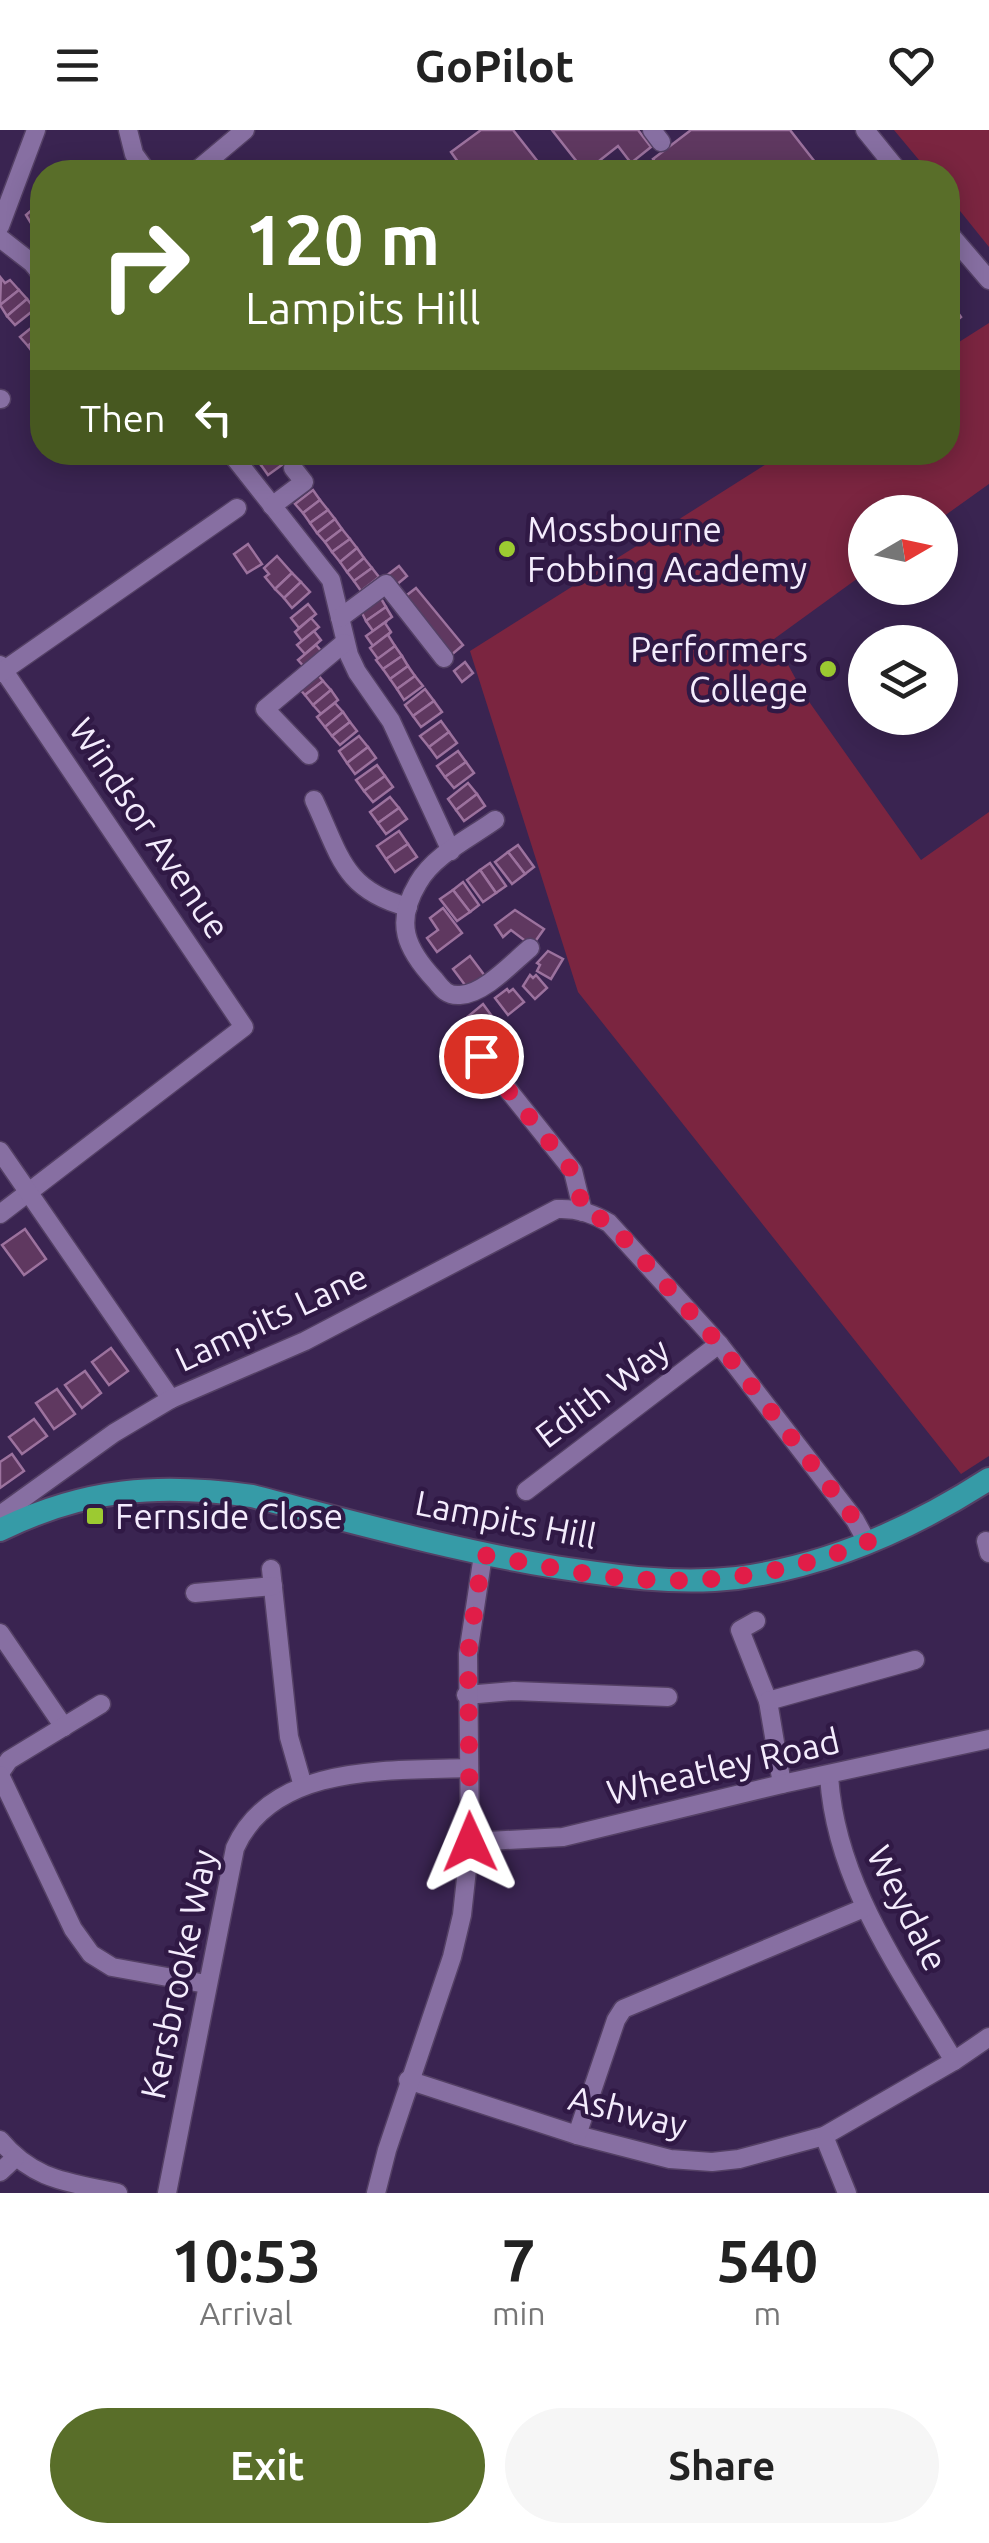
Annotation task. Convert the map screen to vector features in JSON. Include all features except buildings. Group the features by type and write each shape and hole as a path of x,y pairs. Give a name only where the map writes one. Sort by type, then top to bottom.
{"main road":[{"name":"Lampits Hill","path":"0,1530 65,1502 134,1490 182,1489 252,1496 483,1555 632,1579 734,1578 778,1571 868,1542 915,1522 989,1478"}],"street":[{"path":"0,226 36,130"},
{"path":"128,130 138,160"},
{"path":"209,160 245,130"},
{"path":"865,130 889,160"},
{"path":"0,238 30,261"},
{"path":"960,246 989,280"},
{"path":"240,465 331,580 344,643 357,672 391,721 451,851"},
{"path":"272,506 304,482 292,468"},
{"path":"1,670 237,508"},
{"path":"340,618 386,584 444,658"},
{"path":"309,755 265,709 344,643"},
{"name":"Windsor Avenue","path":"1,670 244,1028 30,1191"},
{"path":"314,800 350,874 364,890 408,907"},
{"path":"495,820 420,879 408,907 409,948 445,992 466,994 530,948"},
{"path":"481,1056 573,1172 584,1212 609,1222 719,1344 868,1542"},
{"path":"0,1151 170,1399"},
{"path":"0,1214 30,1191"},
{"name":"Lampits Lane","path":"0,1515 114,1433 170,1399 305,1341 558,1208 584,1212"},
{"name":"Edith Way","path":"526,1491 719,1344"},
{"path":"376,2193 462,1915 470,1842 468,1654 483,1555"},
{"path":"195,1593 272,1578 288,1738 302,1786"},
{"path":"756,1622 740,1630 768,1701 782,1784"},
{"path":"0,1633 64,1727"},
{"path":"768,1701 915,1660"},
{"path":"466,1695 514,1691 668,1697"},
{"path":"101,1704 10,1760 0,1774 73,1929 91,1954 112,1967 206,1984"},
{"name":"Wheatley Road","path":"470,1842 549,1840 989,1739"},
{"name":"Kersbrooke Way","path":"167,2193 234,1848 242,1832 266,1806 302,1786 389,1772 469,1768"},
{"name":"Weydale","path":"829,1775 837,1834 864,1908 954,2061"},
{"path":"577,2135 623,2009 864,1908"},
{"name":"Ashway","path":"408,2080 577,2135 670,2159 712,2162 739,2159 824,2136 989,2037"},
{"path":"824,2136 846,2193"},
{"path":"0,2140 15,2158 41,2176 118,2193"},
{"path":"0,2172 15,2158"}],"shaded area":[{"path":"894,130 989,130 989,247 960,211 960,160 919,160"},
{"path":"989,323 989,484 958,506 958,495 848,495 848,585 774,639 805,696 921,860 989,812 989,1456 961,1474 578,992 470,651 765,465 960,465 960,341"}],"place":[{"name":"Mossbourne Fobbing Academy","path":"507,549"},
{"name":"Performers College","path":"828,669"},
{"name":"Fernside Close","path":"95,1516"}],"route":[{"path":"470,1842 466,1695 483,1555 632,1579 683,1580 778,1571 868,1542 719,1344 609,1222 584,1212 573,1172 481,1056"}]}
